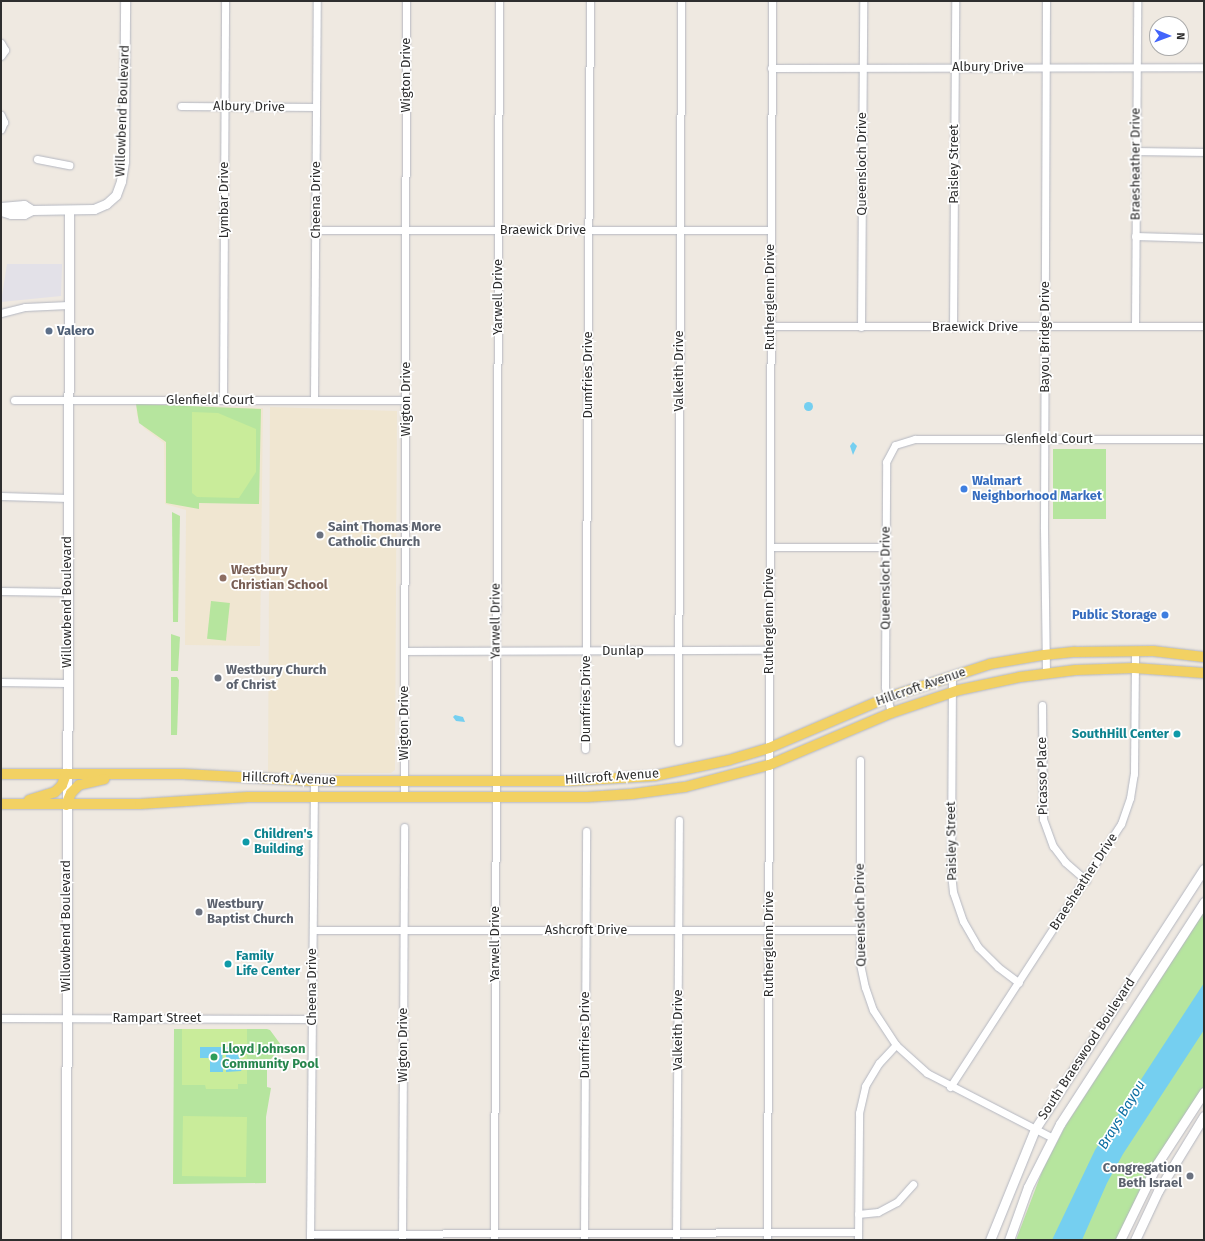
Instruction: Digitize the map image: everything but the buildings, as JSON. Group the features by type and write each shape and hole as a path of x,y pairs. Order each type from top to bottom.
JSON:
{"main road":[{"name":"Willowbend Boulevard","path":"66,1240 66,774 69,210 94,209 106,204 116,195 121,181 124,161 125,1"},
{"path":"1,207 24,205 32,210"},
{"path":"1,211 11,214 24,214 32,210 69,210"},
{"name":"Hillcroft Avenue","path":"1,774 127,774 314,781 567,781 654,776 729,760 769,748 886,698 952,675 990,664 1044,655 1135,651 1204,657"},
{"path":"1175,670 1193,666 1204,667"},
{"name":"Hillcroft Avenue","path":"1,804 140,804 248,796 495,798 632,794 685,787 769,765 891,713 952,691 1046,673 1134,668 1204,673"},
{"path":"1,804 48,796 60,786 66,774"},
{"path":"66,805 71,793 79,785 127,774"},
{"name":"South Braeswood Boulevard","path":"990,1240 1035,1129 1204,870"},
{"name":"South Braeswood Boulevard","path":"1009,1240 1028,1187 1053,1138 1204,902"},
{"path":"1129,984 1144,994"},
{"path":"1120,1240 1153,1171 1204,1092"},
{"path":"1135,1240 1158,1191 1204,1116"},
{"path":"1184,1123 1195,1131"}],"street":[{"name":"Lymbar Drive","path":"223,400 225,1"},
{"name":"Cheena Drive","path":"314,400 317,1"},
{"name":"Wigton Drive","path":"404,797 406,1"},
{"name":"Yarwell Drive","path":"494,1237 499,1"},
{"name":"Dumfries Drive","path":"586,749 590,1"},
{"name":"Valkeith Drive","path":"678,742 681,1"},
{"name":"Rutherglenn Drive","path":"767,1240 772,1"},
{"name":"Queensloch Drive","path":"861,327 863,1"},
{"name":"Paisley Street","path":"953,327 955,1"},
{"name":"Bayou Bridge Drive","path":"1046,1 1044,439 1044,655 1046,673"},
{"name":"Braesheather Drive","path":"1135,326 1136,1"},
{"path":"1,43 5,50 1,56"},
{"name":"Albury Drive","path":"771,68 1204,67"},
{"name":"Albury Drive","path":"181,106 316,108"},
{"path":"1,115 4,122 1,128"},
{"path":"1136,151 1204,152"},
{"path":"37,159 68,165"},
{"name":"Braewick Drive","path":"316,230 771,230"},
{"path":"1135,236 1204,238"},
{"path":"1,313 25,307 68,305"},
{"name":"Braewick Drive","path":"770,326 1204,326"},
{"name":"Glenfield Court","path":"14,400 406,400"},
{"name":"Glenfield Court","path":"896,445 915,439 1204,439"},
{"name":"Queensloch Drive","path":"891,713 886,698 886,462 896,445"},
{"path":"1,496 68,498"},
{"path":"770,547 886,547"},
{"path":"1,591 67,592"},
{"name":"Dunlap","path":"404,651 769,650"},
{"name":"Braesheather Drive","path":"950,1087 1121,824 1130,798 1134,765 1135,651"},
{"name":"Paisley Street","path":"952,675 951,873 953,892 963,921 978,947 993,963 1018,983"},
{"path":"1,682 67,682"},
{"name":"Picasso Place","path":"1042,705 1043,819 1056,850 1086,880"},
{"name":"Queensloch Drive","path":"860,760 860,964 865,987 873,1010 896,1045 927,1073 950,1087 1053,1138"},
{"name":"Cheena Drive","path":"310,1237 314,781"},
{"name":"Valkeith Drive","path":"676,1236 679,820"},
{"name":"Wigton Drive","path":"402,1237 404,827"},
{"name":"Dumfries Drive","path":"584,1236 586,831"},
{"name":"Ashcroft Drive","path":"313,930 859,930"},
{"name":"Rampart Street","path":"1,1018 312,1019"},
{"path":"858,1240 859,1113 865,1086 879,1063 896,1045"},
{"path":"858,1214 878,1212 897,1202 913,1184"},
{"path":"310,1237 676,1236 767,1232 858,1232"}],"shaded area":[{"path":"7,264 62,264 61,296 1,302"},
{"name":"Westbury Christian School","path":"136,404 263,408 260,646 185,645 186,510 165,504 164,443 144,428 137,416"},
{"path":"270,407 397,411 395,770 391,773 268,773"}],"green space":[{"path":"136,404 261,409 259,504 199,503 199,509 166,503 166,442 139,423"},
{"path":"192,412 218,413 256,429 256,472 239,498 197,497 192,493"},
{"path":"1053,449 1106,449 1106,519 1053,519"},
{"path":"172,512 180,516 178,622 173,622"},
{"path":"211,601 230,603 226,641 207,639"},
{"path":"171,634 180,637 178,671 171,671"},
{"path":"171,677 177,677 179,680 177,735 171,735"},
{"path":"1204,912 1204,1087 1147,1175 1116,1240 1016,1240 1043,1169 1066,1125"},
{"path":"174,1029 267,1029 270,1030 281,1045 267,1065 267,1087 271,1088 266,1117 266,1183 173,1184"},
{"name":"Lloyd Johnson Community Pool","path":"182,1029 247,1029 247,1084 238,1084 238,1089 206,1089 205,1085 182,1085"},
{"path":"183,1116 247,1117 246,1177 182,1176"}],"water":[{"path":"806,402 810,402 812,406 810,410 806,410 804,408 804,404"},
{"path":"853,442 857,446 853,455 850,446"},
{"path":"455,715 463,717 465,722 456,721 453,717"},
{"name":"Brays Bayou","path":"1204,983 1204,1030 1123,1154 1107,1183 1082,1240 1052,1240 1095,1150"},
{"path":"200,1047 222,1047 223,1072 210,1072 210,1058 200,1058"},
{"path":"226,1047 239,1047 238,1055 243,1067 241,1071 226,1072"}],"place":[{"name":"Valero","path":"49,331"},
{"name":"Walmart Neighborhood Market","path":"964,489"},
{"name":"Saint Thomas More Catholic Church","path":"320,535"},
{"name":"Westbury Christian School","path":"223,578"},
{"name":"Public Storage","path":"1165,615"},
{"name":"Westbury Church of Christ","path":"218,678"},
{"name":"SouthHill Center","path":"1177,734"},
{"name":"Children's Building","path":"246,842"},
{"name":"Westbury Baptist Church","path":"199,912"},
{"name":"Family Life Center","path":"228,964"},
{"name":"Lloyd Johnson Community Pool","path":"214,1057"},
{"name":"Congregation Beth Israel","path":"1190,1176"}]}
